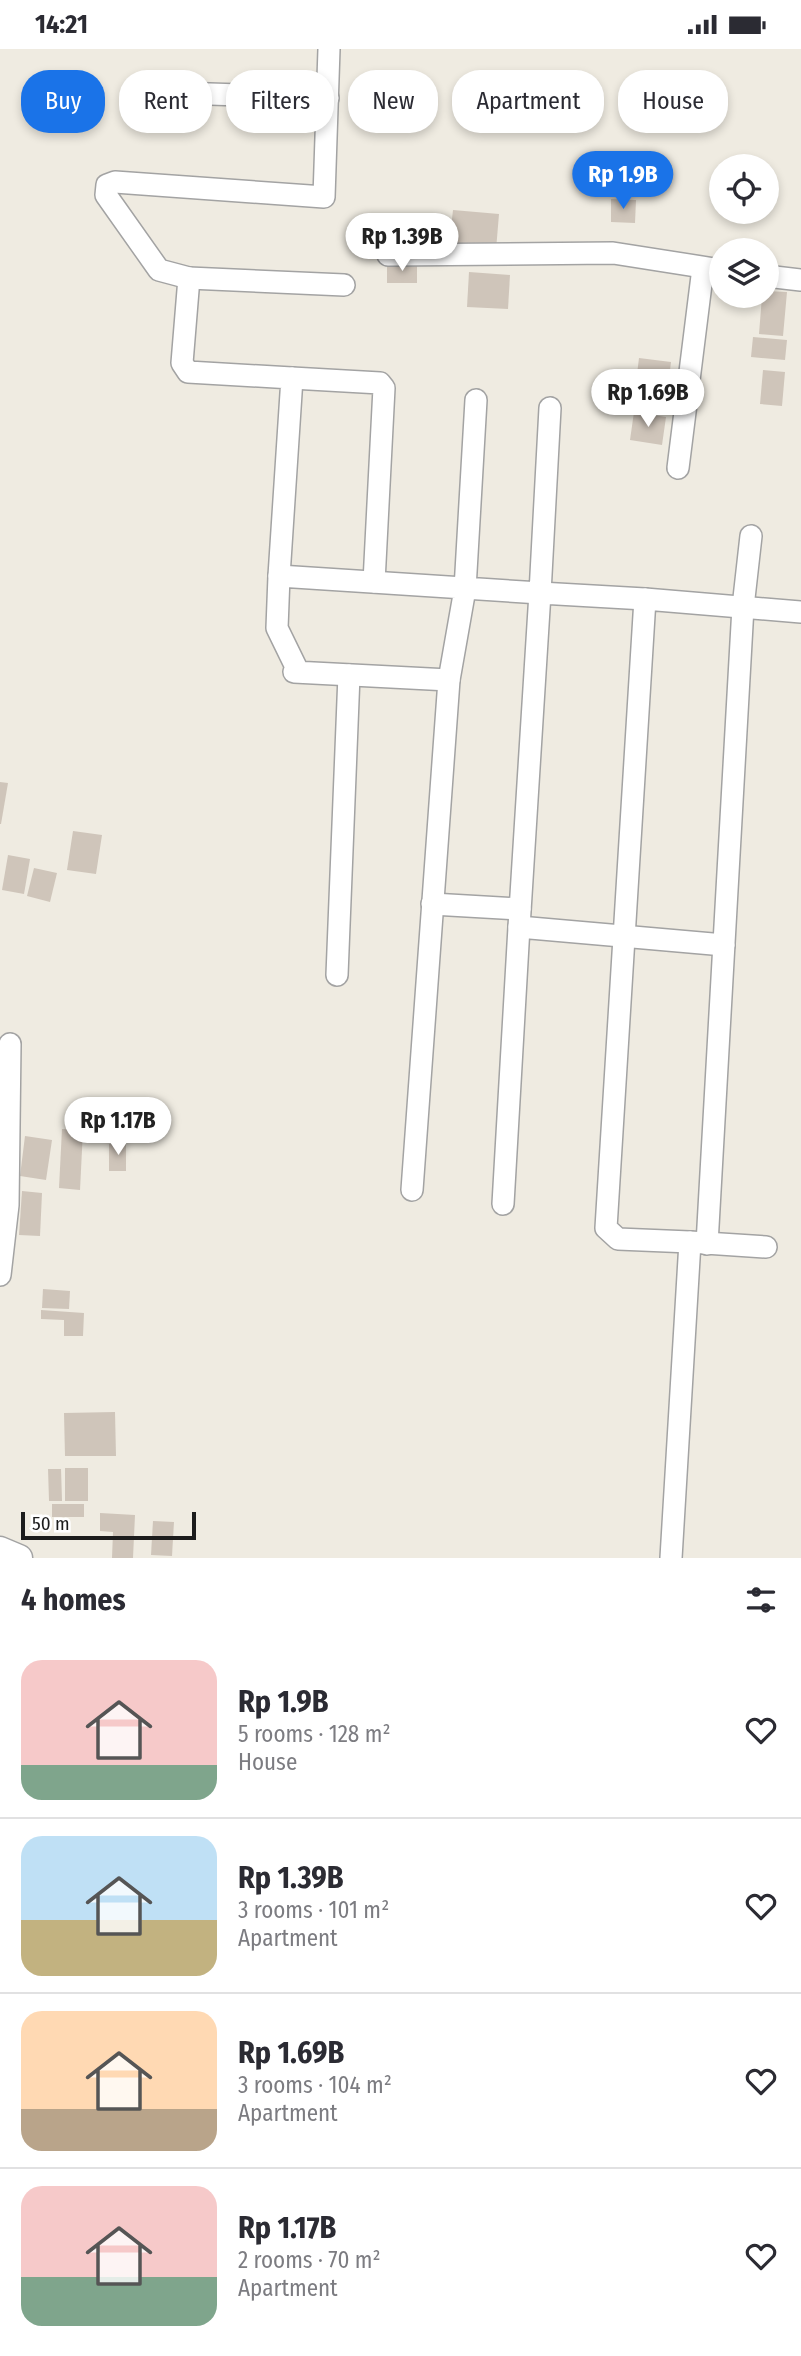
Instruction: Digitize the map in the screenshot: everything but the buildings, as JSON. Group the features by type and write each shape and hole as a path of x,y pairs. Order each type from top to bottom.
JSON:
{"street":[{"path":"329,49 329,70"},
{"path":"327,133 324,197 115,182 107,185 106,195 159,270 189,278 345,285"},
{"path":"388,254 613,253 709,269"},
{"path":"779,277 801,280"},
{"path":"189,278 182,363 188,372 380,383 384,388 374,582"},
{"path":"678,468 709,287"},
{"path":"292,378 277,628 296,667 294,672 449,680"},
{"path":"412,1190 449,680 465,589 476,400"},
{"path":"503,1204 551,408"},
{"path":"671,1558 724,945 743,607 751,536"},
{"path":"279,576 645,599 801,612"},
{"path":"645,599 606,1228 618,1239 766,1247"},
{"path":"337,975 349,675"},
{"path":"432,904 624,937 724,945"},
{"path":"0,1275 9,1205 10,1044"},
{"path":"0,1550 19,1558"}]}
